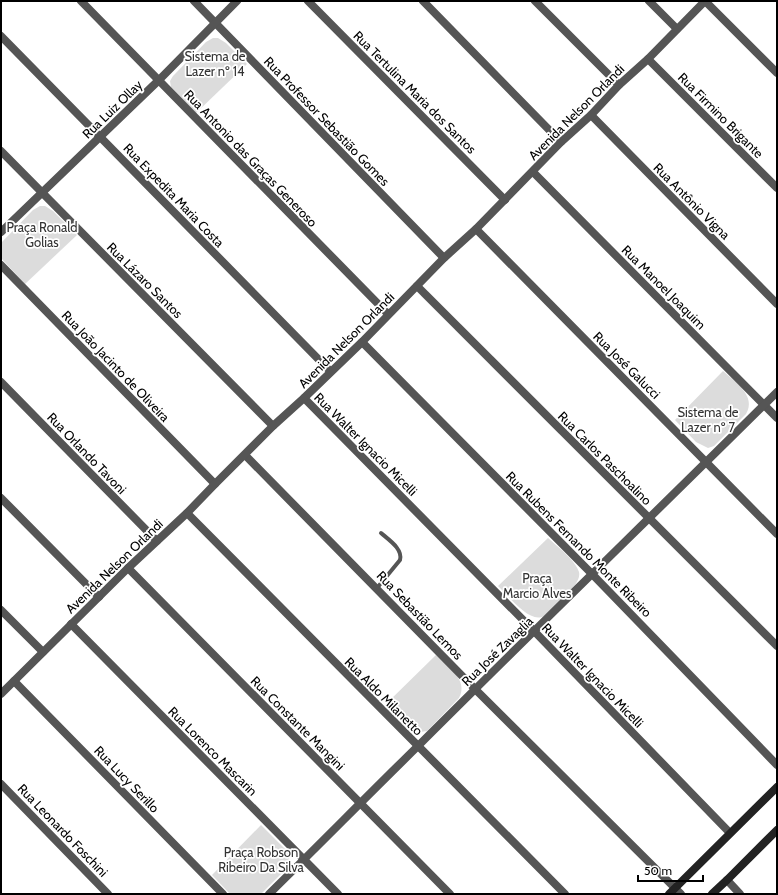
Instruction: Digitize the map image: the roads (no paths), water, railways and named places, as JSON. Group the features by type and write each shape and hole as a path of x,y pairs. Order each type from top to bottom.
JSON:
{"main road":[{"path":"675,892 730,833 777,787"},
{"path":"712,894 777,830"}],"street":[{"name":"Rua Antonio das Graças Generoso","path":"81,1 388,314"},
{"name":"Rua Professor Sebastião Gomes","path":"194,1 444,258"},
{"name":"Rua Luiz Ollay","path":"1,232 159,80 237,1"},
{"name":"Rua Tertulina Maria dos Santos","path":"308,1 505,200"},
{"path":"423,1 561,142"},
{"path":"535,1 619,85"},
{"path":"649,1 677,29"},
{"name":"Avenida Nelson Orlandi","path":"1,694 128,568 187,513 273,426 362,342 444,258 476,229 561,142 591,115 619,85 648,59 705,1"},
{"path":"705,1 777,73"},
{"name":"Rua Expedita Maria Costa","path":"1,36 330,371"},
{"name":"Rua Firmino Brigante","path":"648,59 777,188"},
{"name":"Rua Antônio Vigna","path":"591,115 777,304"},
{"name":"Rua Lázaro Santos","path":"1,151 273,426"},
{"name":"Rua Manoel Joaquim","path":"533,172 777,418"},
{"name":"Rua José Galucci","path":"476,229 777,534"},
{"name":"Rua João Jacinto de Oliveira","path":"1,265 215,484"},
{"name":"Rua Carlos Paschoalino","path":"417,286 777,646"},
{"name":"Rua Rubens Fernando Monte Ribeiro","path":"362,342 593,575 777,764"},
{"name":"Rua Orlando Tavoni","path":"1,382 157,541"},
{"name":"Rua José Zavaglia","path":"269,894 417,746 593,575 777,392"},
{"name":"Rua Walter Ignacio Micelli","path":"304,398 730,833"},
{"name":"Rua Sebastião Lemos","path":"245,455 675,892"},
{"path":"1,498 99,597"},
{"name":"Rua Aldo Milanetto","path":"187,513 565,894"},
{"name":"Rua Constante Mangini","path":"128,568 450,894"},
{"path":"1,610 43,652"},
{"name":"Rua Lorenco Mascarin","path":"71,624 338,894"},
{"name":"Rua Lucy Serillo","path":"14,681 223,894"},
{"name":"Rua Leonardo Foschini","path":"1,784 108,894"},
{"path":"727,880 740,894"}],"lane":[{"path":"376,588 400,560 401,555 400,550 381,533"}],"park label":[{"name":"Sistema de Lazer nº 14","path":"215,64"},
{"name":"Praça Ronald Golias","path":"42,234"},
{"name":"Sistema de Lazer nº 7","path":"708,420"},
{"name":"Praça Marcio Alves","path":"537,586"},
{"name":"Praça Robson Ribeiro Da Silva","path":"261,860"}]}
